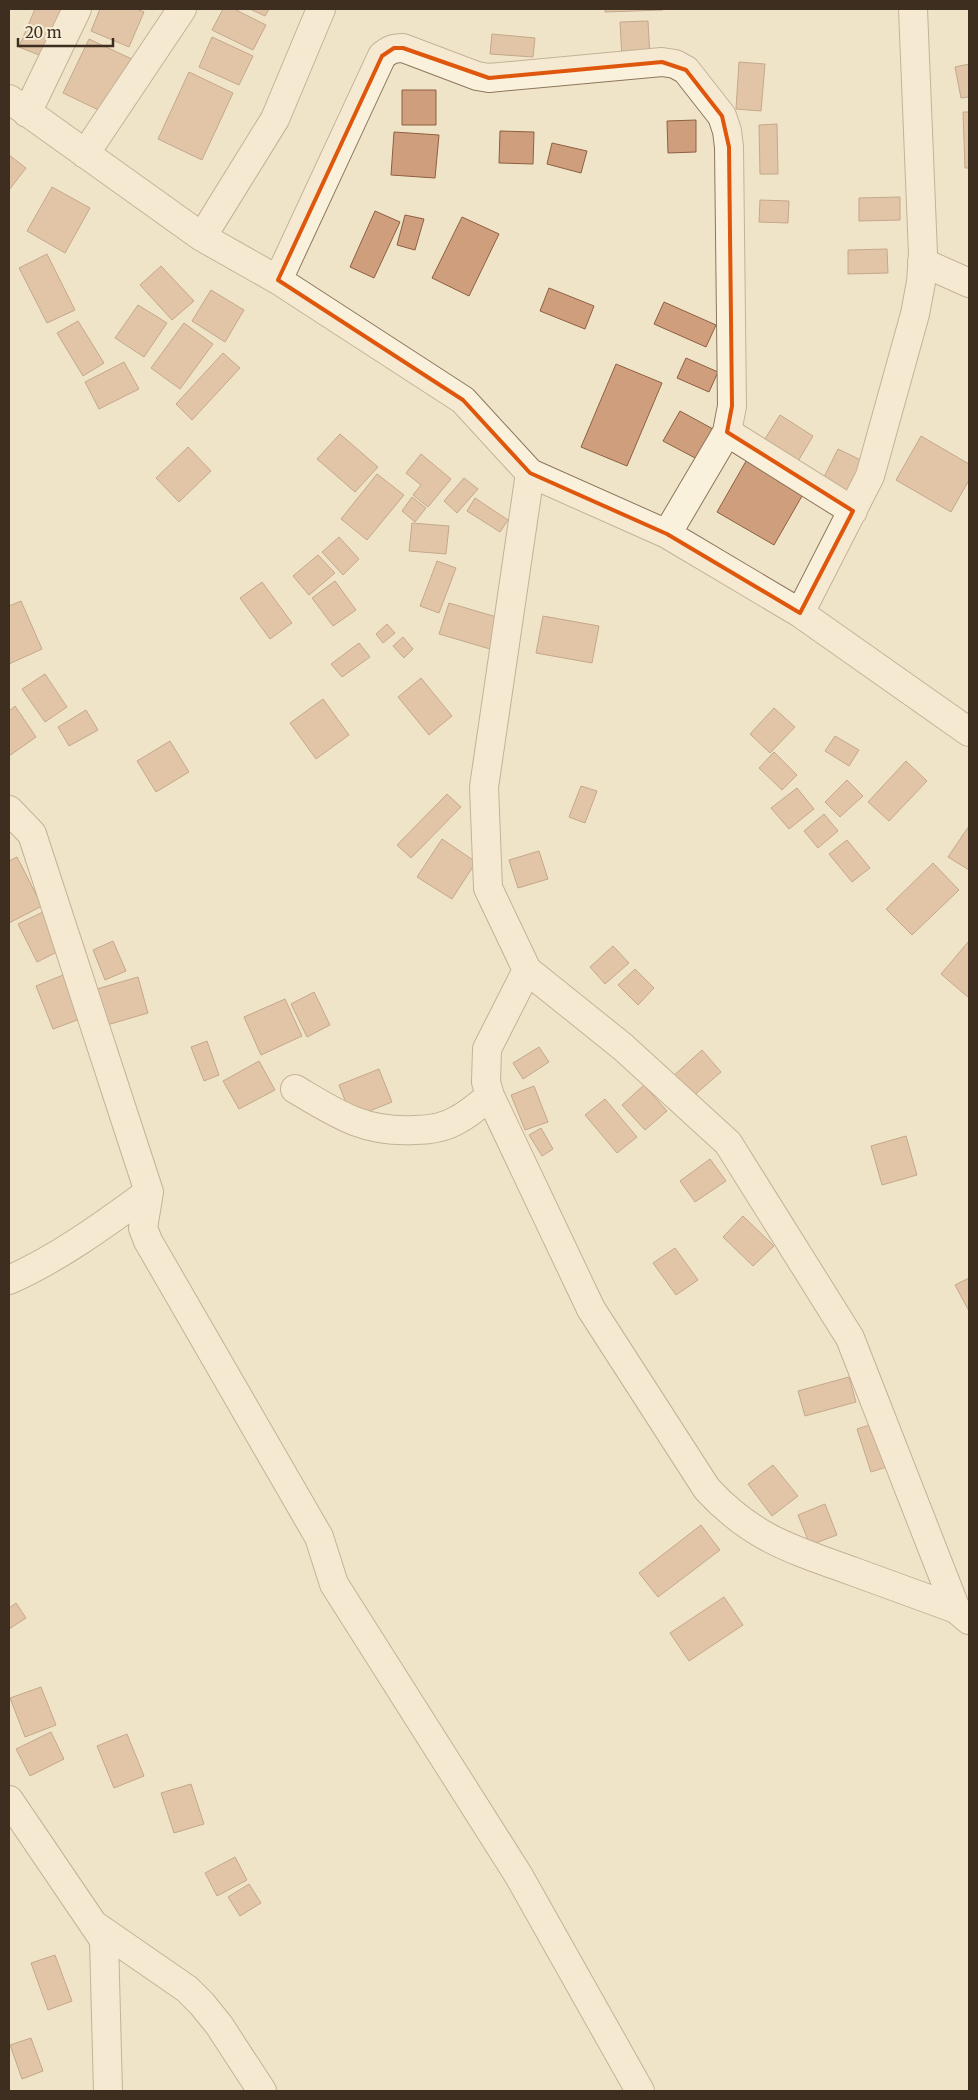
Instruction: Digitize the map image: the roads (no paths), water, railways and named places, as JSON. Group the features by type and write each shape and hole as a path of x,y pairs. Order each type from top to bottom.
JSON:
{"street":[{"path":"76,9 18,106 202,237 278,280 463,400 530,472 667,534 800,613 969,732"},
{"path":"85,154 182,9"},
{"path":"202,237 275,119 321,9"},
{"path":"800,613 870,476 915,314 921,282 922,262 912,9"},
{"path":"278,280 382,56 388,51 394,48 402,48 477,76 489,78 662,62 675,64 686,70 722,116 727,131 729,147 732,406 727,432 667,534"},
{"path":"922,262 969,283"},
{"path":"727,432 853,511"},
{"path":"530,472 484,787 488,888 527,970 623,1047 728,1143 850,1338 963,1614"},
{"path":"9,810 32,834 149,1192 143,1228 148,1241 319,1536 334,1584 519,1876 640,2091"},
{"path":"527,970 487,1049 486,1082 490,1096 591,1309 707,1489 727,1510 752,1529 781,1546 963,1614"},
{"path":"295,1089 341,1117 367,1127 397,1132 434,1129 458,1120 490,1096"},
{"path":"9,1280 34,1269 103,1225 149,1192"},
{"path":"9,1800 104,1940 108,2091"},
{"path":"93,1924 192,1994 219,2025 262,2091"}]}
